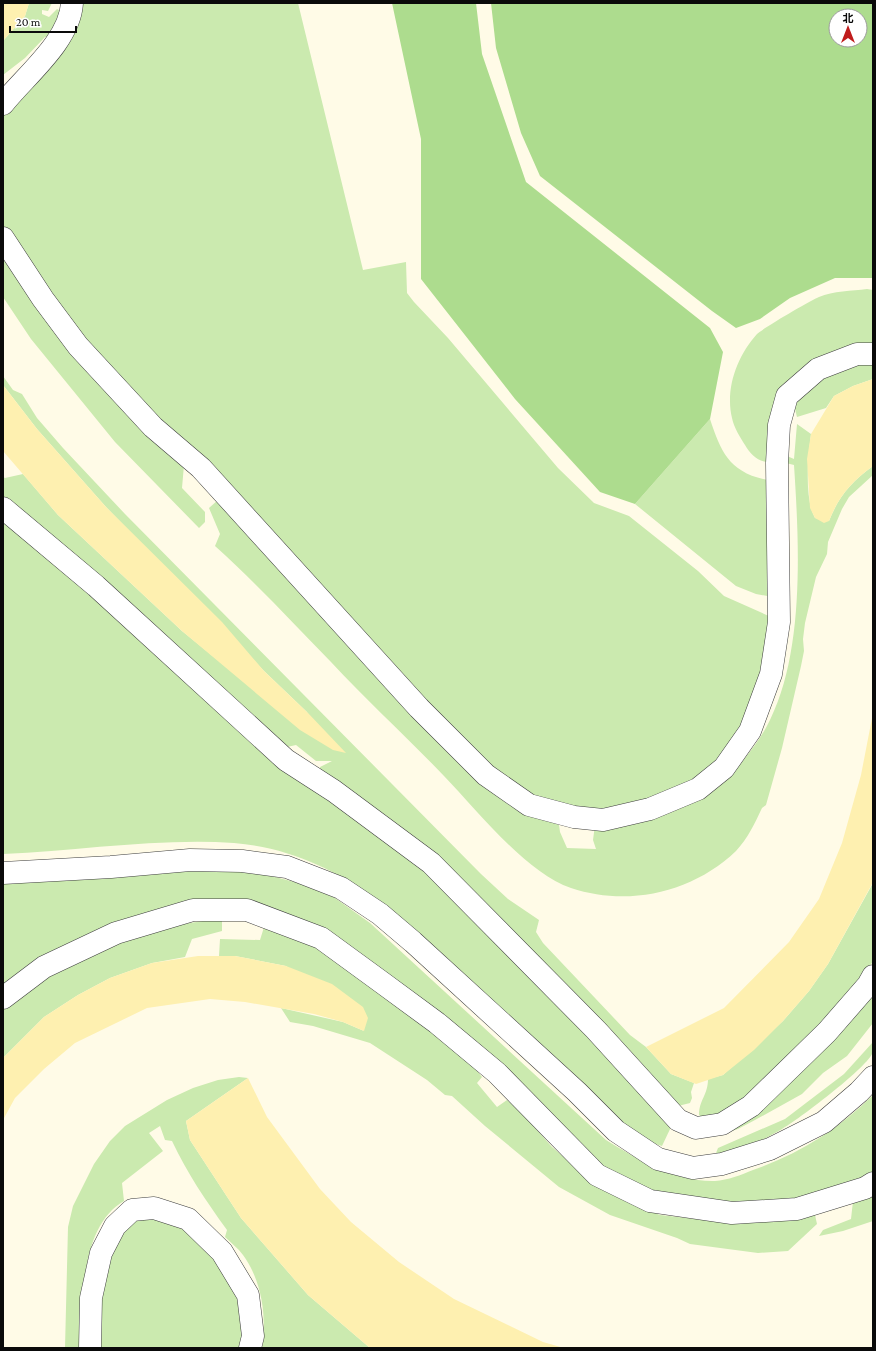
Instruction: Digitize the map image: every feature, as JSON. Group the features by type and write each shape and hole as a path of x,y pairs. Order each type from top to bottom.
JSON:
{"street":[{"path":"3,104 59,38 72,11 72,3"},
{"path":"3,238 43,299 78,346 153,427 201,468 419,708 486,776 529,805 574,817 602,820 650,809 698,789 724,768 750,731 771,674 779,622 777,463 779,425 787,396 818,369 857,354 873,354"},
{"path":"3,508 96,586 286,760 334,791 431,863 596,1030 678,1120 696,1128 722,1124 751,1106 827,1032 868,985 873,976"},
{"path":"3,873 111,867 190,860 242,861 287,867 342,888 380,914 413,942 504,1024 616,1131 658,1159 693,1168 722,1164 770,1149 824,1122 859,1092 873,1077"},
{"path":"3,998 44,967 116,933 193,910 247,910 321,938 378,979 437,1023 497,1073 597,1175 650,1201 732,1213 797,1209 865,1188 873,1183"},
{"path":"90,1348 91,1298 101,1253 115,1226 132,1210 154,1208 188,1219 222,1252 248,1295 253,1336 250,1348"}],"green space":[{"path":"29,3 52,3 48,11 42,10 42,14 49,17 57,9 64,13 53,36 45,37 25,58 3,75 3,41 25,16"},
{"path":"80,3 298,3 363,270 406,262 407,293 448,338 558,468 594,503 629,516 698,571 724,596 771,617 767,650 748,718 719,762 674,793 617,809 583,811 550,803 522,790 494,771 105,368 21,254 3,226 3,115"},
{"path":"392,3 476,3 482,54 526,182 710,328 723,352 710,419 635,504 600,492 515,399 421,279 421,139"},
{"path":"491,3 873,3 873,278 835,278 790,298 760,319 736,328 712,311 540,176 521,133 496,48"},
{"path":"3,251 184,465 182,488 205,512 205,522 199,528 115,442 31,339 3,297"},
{"path":"867,289 873,290 873,345 810,368 771,462 759,460 747,449 737,432 730,407 730,396 734,373 744,352 757,334 761,331 819,297 836,292"},
{"path":"873,360 873,379 853,386 834,396 826,408 797,417 793,401 821,377"},
{"path":"3,376 13,390 22,394 37,418 63,448 125,514 481,874 508,899 539,920 536,932 543,943 630,1035 646,1047 671,1074 694,1083 690,1103 678,1106 322,777 320,767 332,761 316,761 296,745 287,747 3,503 3,477 5,478 23,474 58,515 182,631 214,657 308,713 264,671 106,507 37,429 3,385"},
{"path":"710,419 718,441 728,459 744,472 767,480 773,597 756,594 736,586 635,504"},
{"path":"797,424 811,434 808,466 808,489 809,499 815,518 829,521 846,490 873,466 873,475 849,497 842,509 828,542 827,554 816,577 805,623 803,639 804,651 801,666 782,748 766,805 762,808 744,841 736,851 719,865 700,877 679,886 658,892 637,896 593,894 571,888 554,880 537,869 503,839 430,762 260,589 215,546 220,534 209,508 218,500 533,815 559,825 560,832 567,848 596,849 593,840 595,825 693,802 701,799 715,789 740,765 759,740 770,720 781,692 789,661 794,628 798,561 796,495 794,465 786,463 787,456 794,459"},
{"path":"3,517 421,866 536,980 671,1127 662,1146 648,1141 636,1134 590,1095 527,1031 481,991 421,935 393,912 336,874 304,859 270,849 234,843 205,842 147,843 3,854"},
{"path":"192,867 260,873 302,884 335,898 370,923 606,1140 644,1162 672,1174 686,1178 715,1181 730,1178 770,1164 818,1139 846,1119 873,1095 873,1175 813,1198 736,1207 668,1199 600,1165 355,956 201,903 3,988 3,882"},
{"path":"873,883 873,961 865,974 847,998 741,1102 718,1115 704,1119 699,1115 699,1110 707,1089 708,1079 723,1075 783,1021 809,991 828,964"},
{"path":"222,918 222,931 192,939 185,957 152,963 110,978 78,995 44,1017 3,1058 3,1007 16,996 84,955 177,925"},
{"path":"265,924 317,946 443,1040 474,1067 482,1077 477,1083 497,1107 507,1100 522,1113 552,1147 591,1180 625,1200 660,1215 732,1223 811,1210 815,1215 817,1224 788,1251 758,1253 690,1244 677,1238 610,1215 559,1187 485,1126 452,1096 445,1095 427,1080 370,1043 313,1026 290,1022 281,1008 343,1022 364,1031 286,966 235,956 219,956 220,939 260,940"},
{"path":"873,984 873,1023 847,1056 823,1073 802,1094 738,1129 719,1135"},
{"path":"873,1042 873,1053 867,1061 845,1082 802,1116 776,1133 750,1146 731,1152 716,1153 718,1148 785,1119 844,1074"},
{"path":"239,1077 248,1078 186,1121 190,1140 241,1218 308,1295 370,1348 262,1348 264,1324 262,1300 255,1276 243,1255 225,1237 227,1230 197,1187 172,1141 165,1140 160,1126 149,1133 163,1151 122,1183 124,1201 109,1213 99,1229 91,1247 86,1267 84,1289 82,1348 65,1348 68,1227 73,1206 94,1164 110,1141 125,1126 167,1100 193,1088 218,1080"},
{"path":"873,1192 873,1221 843,1231 819,1236 823,1230 851,1219 853,1201"},
{"path":"141,1215 187,1230 203,1243 242,1302 242,1348 96,1348 96,1310 113,1243"}],"sand":[{"path":"3,3 29,3 25,16 3,41"},
{"path":"873,379 873,466 846,490 829,521 824,523 815,518 810,508 807,459 811,434 834,396 853,386"},
{"path":"3,385 37,429 106,507 222,622 264,671 308,713 346,753 333,750 300,730 182,631 58,515 3,451"},
{"path":"873,713 872,884 828,964 809,991 783,1021 754,1050 723,1075 696,1084 671,1074 646,1047 724,1008 789,942 819,899 842,843 861,775"},
{"path":"198,956 235,956 286,966 332,984 363,1007 368,1018 364,1031 343,1022 314,1014 245,1002 210,999 147,1008 75,1043 44,1069 15,1098 3,1120 3,1058 44,1017 78,995 110,978 152,963"},
{"path":"248,1078 267,1117 320,1189 351,1222 399,1262 454,1299 543,1342 564,1348 370,1348 308,1295 241,1218 190,1140 186,1121"}]}
